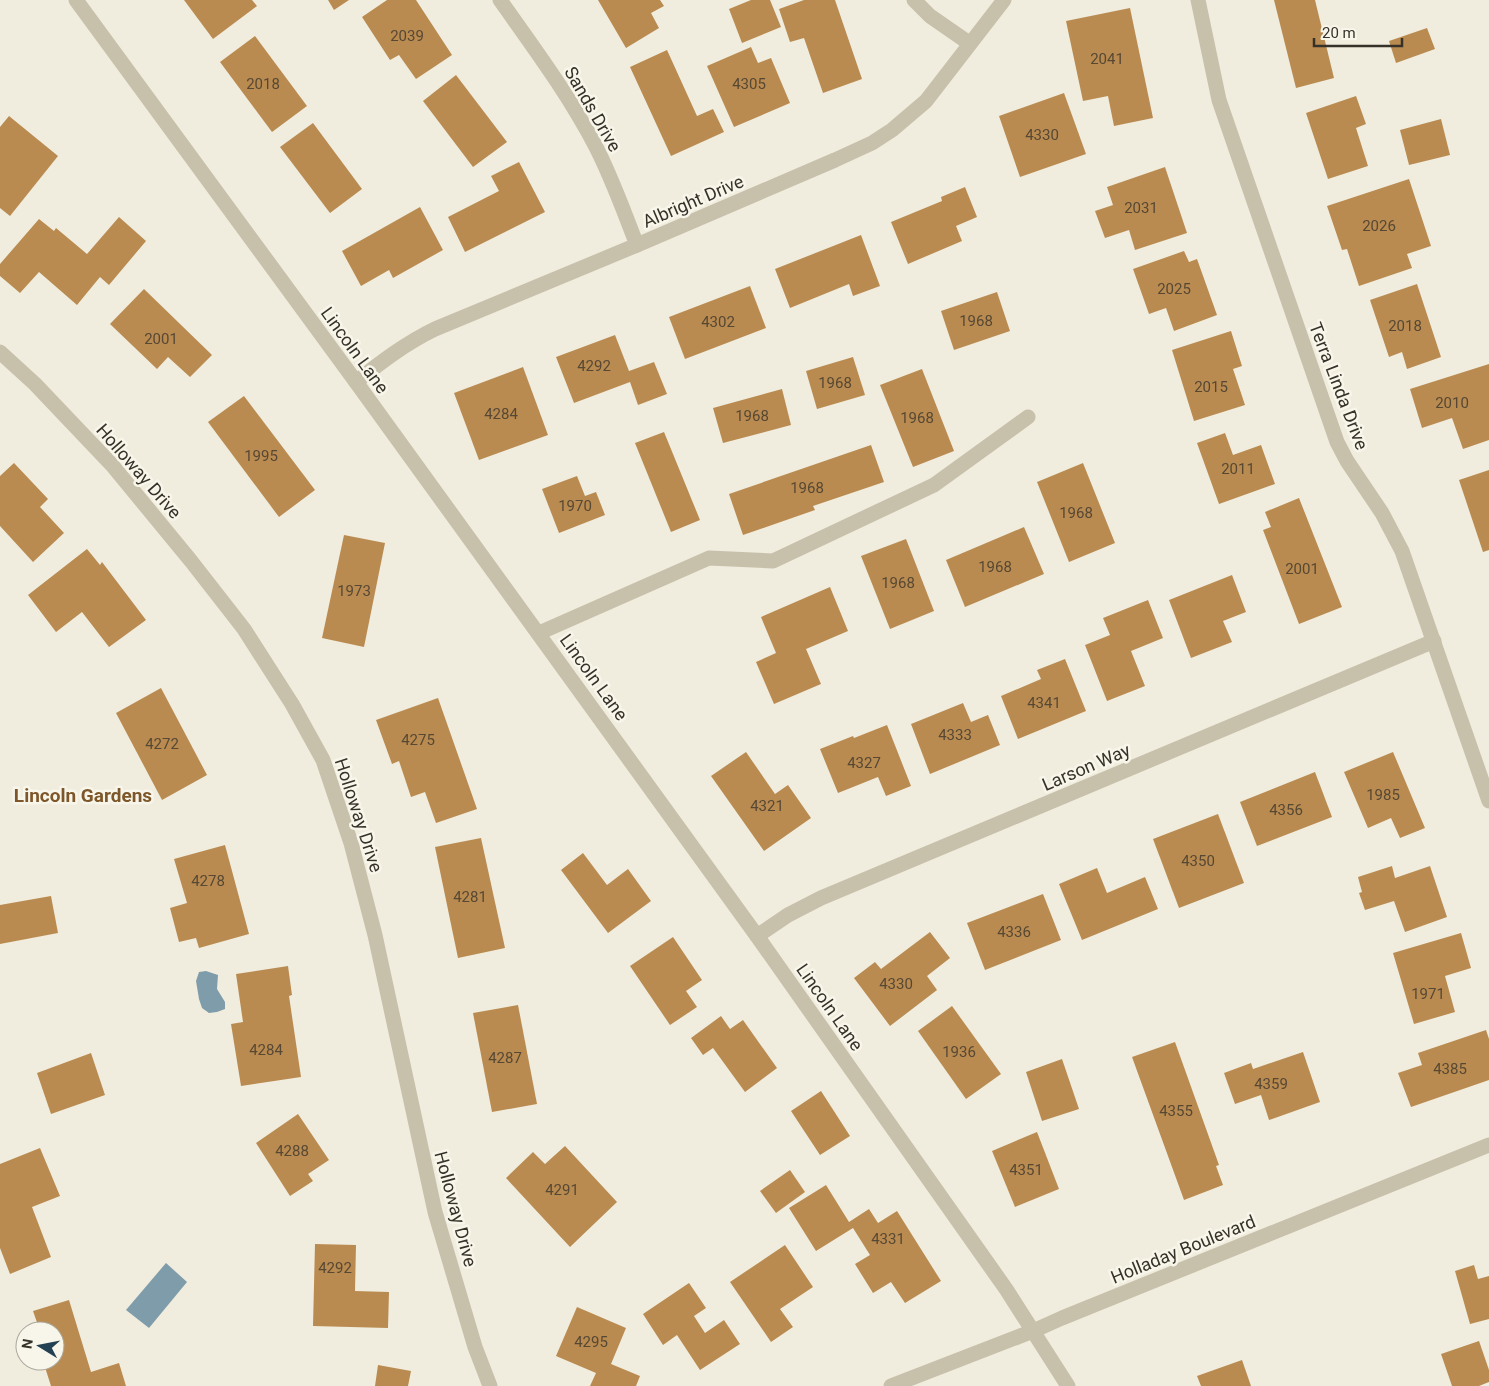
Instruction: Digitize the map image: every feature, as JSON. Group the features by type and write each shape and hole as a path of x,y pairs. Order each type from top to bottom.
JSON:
{"street":[{"name":"Lincoln Lane","path":"76,0 356,382 757,936 1006,1289 1068,1386"},
{"name":"Sands Drive","path":"500,0 552,74 583,123 597,148 638,245"},
{"path":"914,0 930,16 969,43"},
{"name":"Albright Drive","path":"356,382 394,352 436,329 638,245 872,143 892,130 926,101 1004,0"},
{"name":"Terra Linda Drive","path":"1198,0 1212,74 1221,108 1337,442 1347,461 1382,513 1402,551 1489,801"},
{"name":"Holloway Drive","path":"0,352 35,384 112,465 191,561 244,629 292,704 323,760 351,843 375,935 434,1212 475,1348 490,1386"},
{"path":"538,633 709,558 773,561 934,485 1028,417"},
{"name":"Larson Way","path":"757,936 788,915 822,898 1434,641"},
{"name":"Holladay Boulevard","path":"891,1386 1034,1331 1489,1145"}],"water":[{"path":"206,971 218,975 217,989 225,1002 225,1009 209,1013 202,1008 196,981 199,972"},
{"path":"166,1263 187,1282 149,1328 126,1310"}],"building":[{"path":"184,0 252,0 257,6 213,39"},
{"path":"328,0 349,0 334,10"},
{"path":"387,0 416,0 452,55 416,79 399,55 390,60 362,17"},
{"path":"598,0 660,0 664,6 651,13 659,28 626,48"},
{"path":"751,0 770,0 781,27 742,43 729,9"},
{"path":"804,0 835,0 862,79 823,93 804,38 790,42 779,9"},
{"path":"1274,0 1315,0 1334,78 1296,88"},
{"path":"1130,8 1153,118 1114,126 1108,96 1083,101 1066,21"},
{"path":"1427,28 1435,49 1396,63 1389,41"},
{"path":"255,36 307,106 272,132 220,62"},
{"path":"751,47 758,63 771,58 790,103 734,127 707,66"},
{"path":"667,50 697,116 713,109 724,132 671,156 630,67"},
{"path":"456,75 507,142 473,167 423,101"},
{"path":"1064,93 1086,154 1020,177 999,116"},
{"path":"1356,96 1366,124 1356,128 1368,166 1328,179 1306,113"},
{"path":"9,116 58,156 10,216 0,208 0,127"},
{"path":"1441,119 1450,155 1409,165 1400,130"},
{"path":"313,123 362,189 330,213 280,147"},
{"path":"519,162 545,212 465,252 448,217 499,191 491,176"},
{"path":"1165,167 1187,233 1135,250 1129,230 1105,238 1095,211 1113,205 1107,187"},
{"path":"1409,179 1431,246 1407,254 1412,268 1359,286 1347,249 1342,250 1327,206"},
{"path":"965,187 977,217 956,226 962,241 908,264 891,222 942,201 941,197"},
{"path":"420,207 443,250 393,278 389,270 361,286 342,251"},
{"path":"119,217 146,241 109,285 100,277 77,305 39,272 20,293 0,276 0,264 39,219 54,231 56,228 87,254"},
{"path":"861,235 880,286 853,296 849,284 790,308 775,269"},
{"path":"1184,251 1189,262 1197,259 1217,315 1174,331 1166,308 1149,314 1133,269"},
{"path":"1417,284 1441,357 1407,369 1402,352 1389,357 1370,300"},
{"path":"750,286 766,328 685,359 669,317"},
{"path":"144,289 212,355 190,377 168,357 157,369 110,324"},
{"path":"997,292 1010,331 954,350 941,311"},
{"path":"1231,331 1242,366 1233,369 1245,405 1194,421 1172,350"},
{"path":"615,335 629,371 654,362 667,394 638,405 630,382 574,403 556,357"},
{"path":"853,357 865,395 817,409 806,371"},
{"path":"1489,364 1489,440 1463,449 1452,418 1422,428 1410,389"},
{"path":"523,367 548,435 479,460 454,393"},
{"path":"922,369 954,451 913,467 880,385"},
{"path":"782,389 791,425 723,443 713,408"},
{"path":"244,396 315,490 279,517 208,422"},
{"path":"664,432 700,520 671,532 635,443"},
{"path":"1225,433 1233,455 1261,445 1275,484 1219,504 1197,443"},
{"path":"871,445 884,482 813,506 815,510 743,535 729,494"},
{"path":"14,463 48,499 40,507 64,533 33,562 0,526 0,476"},
{"path":"1083,463 1115,543 1069,562 1037,482"},
{"path":"1489,470 1489,550 1483,552 1459,480"},
{"path":"577,476 585,496 596,492 605,515 559,533 542,489"},
{"path":"1299,498 1342,607 1299,624 1263,530 1271,527 1265,512"},
{"path":"1024,527 1044,574 965,607 946,560"},
{"path":"344,535 385,543 364,647 322,638"},
{"path":"906,539 934,611 890,629 861,556"},
{"path":"87,549 100,565 102,562 146,620 109,647 82,612 56,632 28,595"},
{"path":"1232,575 1246,612 1223,621 1232,642 1191,658 1169,600"},
{"path":"830,587 848,631 806,649 821,684 774,704 756,662 776,653 761,617"},
{"path":"1148,600 1163,638 1131,651 1145,686 1107,701 1085,645 1110,635 1103,618"},
{"path":"1065,659 1086,711 1018,739 1001,696 1041,679 1037,670"},
{"path":"161,688 207,775 162,800 116,713"},
{"path":"438,698 477,809 436,823 425,792 411,797 399,761 392,764 376,720"},
{"path":"963,703 971,722 988,715 1000,745 930,774 911,724"},
{"path":"887,725 911,786 886,796 878,777 838,793 820,749"},
{"path":"746,752 775,794 788,785 811,818 764,851 711,776"},
{"path":"1393,752 1425,828 1400,838 1391,818 1368,828 1344,772"},
{"path":"1315,772 1332,817 1257,846 1240,802"},
{"path":"1218,814 1244,883 1179,908 1153,839"},
{"path":"481,838 505,948 458,958 435,847"},
{"path":"225,845 249,934 199,948 196,938 179,942 170,908 187,903 174,859"},
{"path":"583,853 607,885 628,869 651,901 608,933 561,870"},
{"path":"1392,866 1395,878 1430,866 1447,917 1405,932 1394,901 1365,910 1359,893 1362,892 1358,877"},
{"path":"1097,868 1107,893 1145,877 1158,909 1082,940 1059,884"},
{"path":"1043,894 1061,940 985,970 967,923"},
{"path":"51,896 58,933 0,944 0,905"},
{"path":"930,932 950,958 927,976 937,990 890,1026 854,978 875,962 881,969"},
{"path":"1461,933 1471,968 1445,976 1455,1012 1414,1024 1393,953"},
{"path":"673,937 702,980 686,991 697,1007 670,1025 630,966"},
{"path":"288,966 292,995 289,996 301,1077 241,1086 231,1024 243,1022 236,974"},
{"path":"518,1005 537,1104 492,1112 473,1013"},
{"path":"952,1006 1001,1074 966,1099 918,1031"},
{"path":"721,1016 730,1029 743,1020 777,1068 745,1092 713,1048 703,1055 691,1038"},
{"path":"1486,1030 1489,1039 1489,1080 1411,1107 1398,1073 1422,1065 1418,1053"},
{"path":"1175,1042 1219,1165 1216,1166 1223,1185 1184,1200 1132,1057"},
{"path":"1303,1052 1320,1102 1269,1120 1261,1095 1235,1104 1224,1073 1251,1063 1253,1069"},
{"path":"91,1053 105,1095 51,1114 37,1073"},
{"path":"1062,1059 1079,1109 1042,1121 1026,1072"},
{"path":"821,1091 850,1136 820,1155 791,1111"},
{"path":"298,1114 329,1160 308,1174 313,1181 290,1196 256,1143"},
{"path":"1037,1132 1059,1189 1015,1207 992,1151"},
{"path":"565,1146 617,1202 570,1247 506,1178 533,1152 545,1164"},
{"path":"40,1148 60,1196 32,1207 51,1257 10,1274 0,1248 0,1164"},
{"path":"790,1170 805,1192 776,1213 760,1191"},
{"path":"826,1185 849,1222 869,1209 878,1223 897,1211 941,1281 905,1303 891,1282 873,1293 855,1264 870,1255 853,1228 816,1251 789,1208"},
{"path":"315,1244 356,1245 355,1291 389,1292 388,1328 313,1326"},
{"path":"785,1245 813,1287 780,1309 793,1327 771,1342 730,1282"},
{"path":"1474,1265 1478,1279 1489,1276 1489,1319 1470,1324 1455,1271"},
{"path":"689,1283 706,1308 694,1316 705,1333 724,1320 740,1344 700,1370 677,1335 663,1345 643,1314"},
{"path":"69,1300 91,1372 119,1363 126,1386 51,1386 46,1371 65,1371 65,1321 36,1321 33,1311"},
{"path":"577,1307 626,1328 611,1364 640,1376 636,1386 590,1386 596,1373 556,1356"},
{"path":"1479,1341 1489,1370 1489,1382 1479,1386 1452,1386 1441,1354"},
{"path":"1242,1360 1251,1386 1201,1386 1197,1376"},
{"path":"378,1365 411,1371 408,1386 375,1386"}],"district":[{"name":"Lincoln Gardens","path":"83,795"}]}
